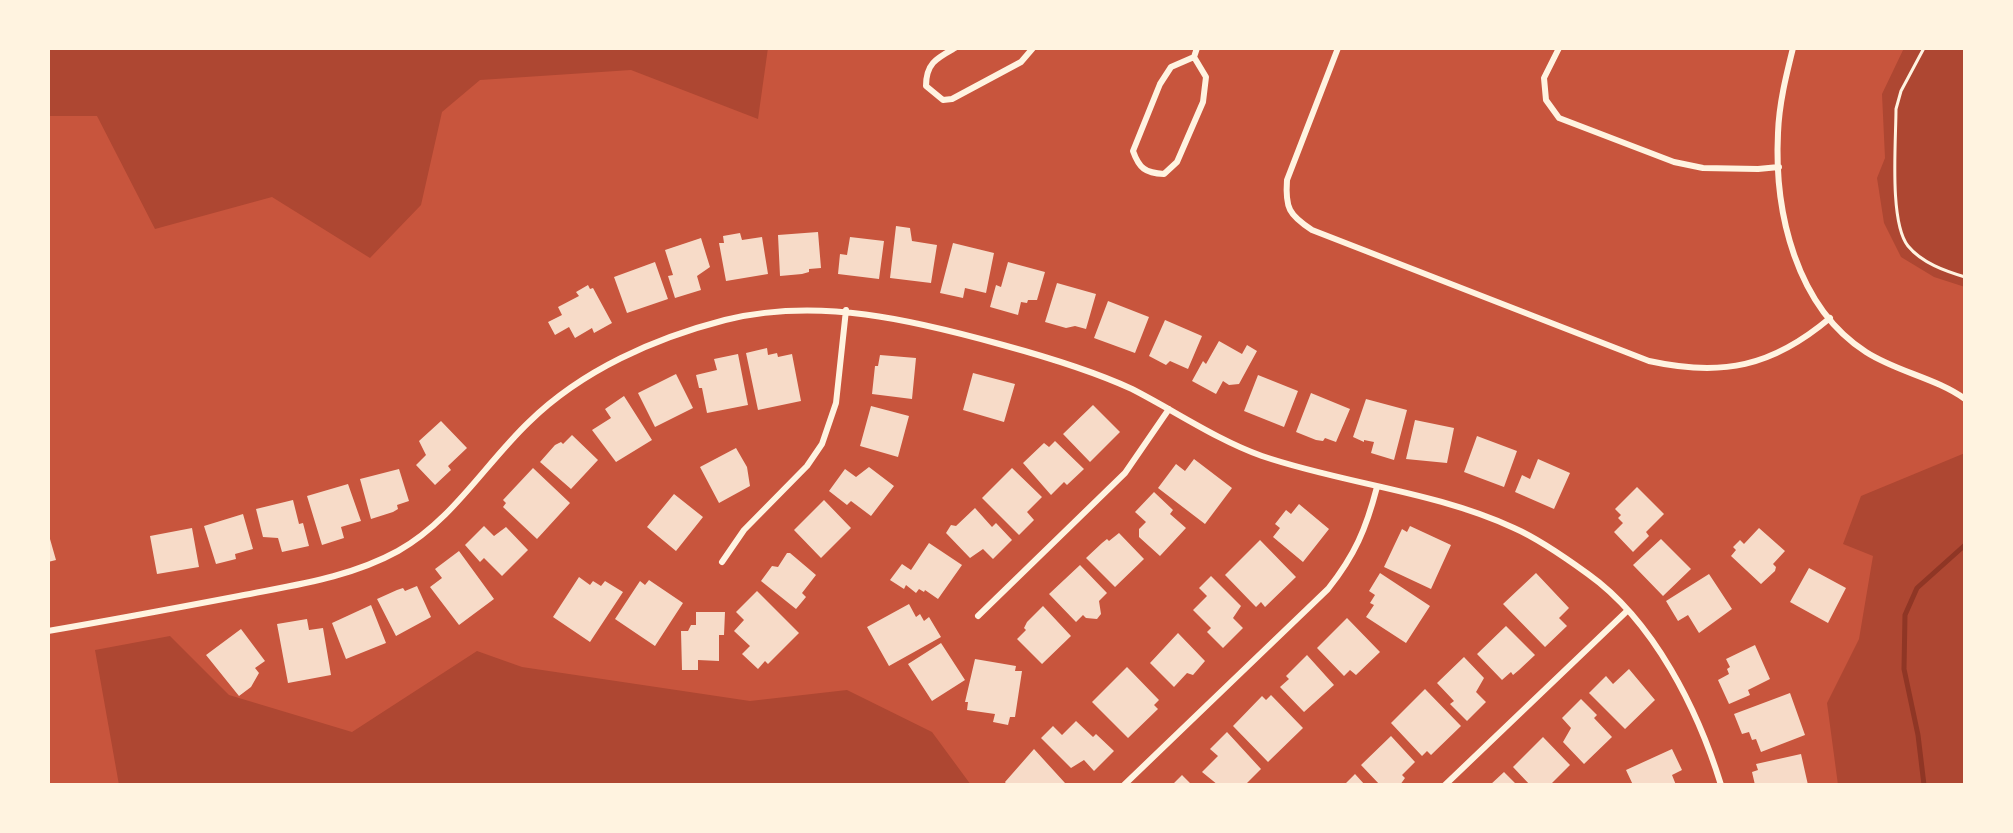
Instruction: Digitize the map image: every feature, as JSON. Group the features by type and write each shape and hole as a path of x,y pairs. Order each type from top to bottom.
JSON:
{"street":[{"path":"955,48 933,60 926,73 926,86 943,100 952,99 1021,62 1033,48"},
{"path":"1194,57 1206,76 1203,102 1177,162 1164,174 1148,173 1138,165 1133,151 1160,84 1171,67 1194,57 1197,48"},
{"path":"1338,48 1287,180 1285,200 1294,218 1312,230 1649,361 1685,369 1730,368 1772,356 1802,342 1830,318"},
{"path":"1559,48 1544,78 1546,100 1559,118 1674,162 1703,168 1758,169 1779,166"},
{"path":"1793,48 1781,100 1778,135 1784,215 1793,258 1810,292 1830,318 1865,352 1910,374 1953,390 1965,399"},
{"path":"722,562 744,530 807,466 822,444 836,403 846,310"},
{"path":"48,631 338,577 400,550 443,517 530,420 574,385 610,364 666,338 730,319 846,310 929,324 1027,352 1117,383 1253,453 1309,472 1445,503 1516,528 1592,577 1627,612 1672,668 1698,721 1720,785"},
{"path":"978,616 1125,473 1169,409"},
{"path":"1124,785 1328,589 1359,544 1377,487"},
{"path":"1445,785 1627,612"}],"path":[{"path":"1924,48 1901,91 1896,109 1899,226 1908,246 1925,261 1944,271 1965,277"}],"shaded area":[{"path":"48,48 768,48 758,119 631,70 480,80 442,112 421,205 370,258 272,197 155,229 97,116 48,116"},
{"path":"1904,48 1965,48 1965,287 1934,277 1901,257 1884,223 1877,178 1885,158 1882,94"},
{"path":"1965,453 1965,785 1838,785 1827,703 1859,639 1873,556 1843,544 1861,496"},
{"path":"170,636 229,695 352,732 477,651 522,667 750,701 847,690 932,732 971,785 119,785 95,650"}],"building":[{"path":"896,226 910,228 912,241 937,245 931,283 890,278"},
{"path":"818,232 821,268 809,269 809,272 802,274 780,276 778,235"},
{"path":"740,233 742,240 762,237 768,274 726,281 719,243 724,243 723,236"},
{"path":"850,237 884,241 879,279 838,274 840,254 847,255"},
{"path":"701,238 710,267 697,276 701,290 675,298 668,276 673,275 665,250"},
{"path":"953,243 994,253 986,293 965,288 963,298 940,293"},
{"path":"655,262 668,299 627,313 614,277"},
{"path":"1008,262 1045,272 1037,300 1021,302 1018,315 990,307 996,285 1001,287"},
{"path":"1057,283 1096,294 1086,329 1075,326 1066,328 1045,322"},
{"path":"588,285 590,289 593,288 612,323 594,333 592,328 575,338 569,327 555,335 548,322 562,315 558,307 579,296 576,292"},
{"path":"1108,301 1149,317 1135,353 1094,338"},
{"path":"1165,320 1202,336 1188,369 1170,361 1166,365 1149,356"},
{"path":"1219,341 1242,354 1247,345 1257,351 1239,384 1229,385 1223,381 1216,394 1192,381 1203,361 1206,364"},
{"path":"767,348 768,355 777,353 778,357 792,354 801,401 758,410 746,353"},
{"path":"738,354 748,405 707,413 702,388 699,388 696,375 717,370 714,359"},
{"path":"880,355 916,358 912,399 872,394 875,366 878,366"},
{"path":"973,373 1015,384 1004,422 963,410"},
{"path":"676,374 693,408 655,427 638,393"},
{"path":"1258,375 1298,391 1284,427 1244,411"},
{"path":"1311,393 1350,409 1336,442 1325,438 1323,441 1316,440 1296,432"},
{"path":"624,396 652,440 616,462 592,430 611,418 605,409"},
{"path":"1366,399 1407,410 1394,460 1371,453 1374,442 1364,440 1364,442 1353,437"},
{"path":"1093,405 1120,432 1090,462 1063,434"},
{"path":"871,406 909,416 898,457 860,446"},
{"path":"1415,420 1454,428 1447,463 1406,459"},
{"path":"441,421 467,448 448,466 451,470 435,485 416,465 426,455 419,441"},
{"path":"572,435 598,460 571,489 540,462 555,445 561,442 563,444"},
{"path":"1477,436 1517,451 1504,487 1464,472"},
{"path":"1055,441 1084,469 1067,485 1064,482 1051,495 1023,463 1044,443 1049,447"},
{"path":"736,448 747,467 750,486 719,503 700,467"},
{"path":"1194,459 1232,488 1205,524 1158,488 1176,464 1185,471"},
{"path":"1538,459 1570,473 1554,509 1515,492 1522,475 1530,479"},
{"path":"869,467 894,486 871,516 851,501 847,505 829,491 845,469 856,477"},
{"path":"533,468 570,503 537,539 503,507 506,503 503,500"},
{"path":"1012,468 1042,497 1027,512 1034,520 1019,535 982,498"},
{"path":"399,469 409,501 397,505 398,509 393,512 371,519 360,479"},
{"path":"348,484 361,521 341,527 344,538 322,545 307,496"},
{"path":"1637,487 1664,514 1646,532 1649,536 1633,552 1614,532 1623,523 1618,518 1621,515 1615,509"},
{"path":"1154,492 1173,510 1170,514 1186,528 1160,556 1139,537 1139,529 1146,522 1135,512"},
{"path":"674,494 703,517 676,551 647,527"},
{"path":"293,500 299,524 303,523 309,546 282,552 278,538 263,537 256,509"},
{"path":"824,500 851,528 821,558 794,530"},
{"path":"1299,504 1329,529 1303,562 1273,537 1280,528 1275,524 1286,510 1291,514"},
{"path":"975,508 992,527 996,523 1012,540 993,559 983,549 970,558 946,533 951,525 956,526"},
{"path":"243,514 253,549 235,554 236,559 216,564 204,526"},
{"path":"484,526 494,536 506,527 528,550 502,576 484,558 480,562 465,545"},
{"path":"1410,526 1451,545 1431,589 1384,567 1402,529 1407,532"},
{"path":"192,528 199,567 157,574 150,536"},
{"path":"1759,528 1785,551 1773,564 1776,567 1775,571 1761,584 1731,556 1736,550 1733,547 1740,540 1744,544"},
{"path":"48,532 56,560 48,562"},
{"path":"1119,533 1144,559 1115,587 1086,558 1107,539 1109,541"},
{"path":"1661,539 1691,569 1663,596 1633,565"},
{"path":"1260,540 1296,577 1265,607 1261,602 1256,607 1225,575"},
{"path":"929,543 962,565 938,599 925,590 924,592 919,589 916,593 906,585 904,589 890,580 902,564 911,570"},
{"path":"459,551 494,599 459,625 430,587 442,578 435,569"},
{"path":"787,553 790,553 816,575 802,593 806,597 796,609 761,581 772,566 778,567"},
{"path":"1080,565 1107,593 1099,601 1101,614 1097,619 1086,618 1083,615 1076,622 1049,594"},
{"path":"1809,568 1846,588 1828,623 1790,602"},
{"path":"1380,573 1430,606 1406,643 1366,617 1374,605 1370,603 1375,595 1369,591"},
{"path":"1536,573 1569,608 1559,618 1567,626 1545,647 1503,604"},
{"path":"1709,574 1732,609 1699,633 1688,615 1678,621 1666,601"},
{"path":"1211,576 1241,606 1233,618 1243,628 1223,648 1207,632 1211,628 1193,610 1207,596 1199,588"},
{"path":"579,577 590,585 593,581 601,586 605,581 623,592 590,642 553,617"},
{"path":"649,580 683,603 655,646 615,619 640,581 645,585"},
{"path":"417,586 431,617 396,636 377,599 403,588 405,591"},
{"path":"757,591 799,633 768,664 765,661 758,669 742,654 750,646 734,631 744,620 736,612"},
{"path":"909,604 916,617 920,614 924,621 929,617 941,637 889,666 867,627"},
{"path":"371,605 386,643 346,659 332,623"},
{"path":"1043,606 1071,636 1042,664 1017,639 1026,630 1024,628 1027,622"},
{"path":"696,612 725,612 724,635 719,635 719,661 698,660 698,670 682,670 681,631 688,631 691,625 696,625"},
{"path":"1347,618 1380,652 1356,675 1350,670 1344,676 1317,648"},
{"path":"307,619 309,630 323,628 331,675 288,683 277,624"},
{"path":"1506,626 1535,655 1513,675 1511,672 1502,680 1477,654"},
{"path":"241,629 265,661 255,668 259,673 251,687 239,696 206,655"},
{"path":"1178,633 1205,661 1193,675 1187,673 1174,687 1150,663"},
{"path":"941,643 965,680 932,701 908,664"},
{"path":"1755,645 1770,679 1748,690 1750,695 1729,704 1718,680 1729,674 1727,669 1730,667 1726,659"},
{"path":"1307,655 1334,685 1304,712 1280,687 1289,679 1286,676"},
{"path":"1464,657 1484,678 1476,692 1486,702 1467,721 1450,704 1454,701 1437,683"},
{"path":"975,659 1016,666 1015,671 1022,671 1015,717 1010,717 1008,725 993,722 995,714 967,710 968,702 965,702"},
{"path":"1127,667 1159,700 1154,705 1158,709 1128,738 1092,702"},
{"path":"1629,669 1655,700 1625,729 1589,693 1606,676 1613,684"},
{"path":"1425,689 1461,726 1431,755 1427,751 1422,756 1391,723"},
{"path":"1790,693 1805,735 1761,752 1756,739 1752,740 1749,732 1742,734 1734,714"},
{"path":"1271,695 1303,728 1268,762 1233,726 1262,696 1266,700"},
{"path":"1581,699 1597,715 1594,718 1612,737 1584,764 1563,742 1571,728 1562,718"},
{"path":"1076,721 1093,737 1096,734 1114,751 1094,771 1084,760 1071,768 1041,738 1053,726 1062,735"},
{"path":"1227,732 1261,769 1245,785 1218,785 1202,772 1218,756 1210,749"},
{"path":"1391,736 1415,762 1402,775 1405,778 1400,785 1380,785 1361,765"},
{"path":"1543,737 1570,765 1550,785 1530,785 1513,767"},
{"path":"1034,749 1065,783 1063,785 1007,785 1005,782"},
{"path":"1672,749 1682,770 1672,775 1676,785 1633,785 1626,770"},
{"path":"1801,754 1808,785 1755,785 1752,772 1758,770 1756,764"},
{"path":"1504,772 1516,784 1490,785"},
{"path":"1355,774 1365,785 1344,785"},
{"path":"1182,775 1192,785 1172,785"}],"waterway":[{"path":"1924,785 1918,735 1904,669 1905,615 1917,588 1965,545"}]}
